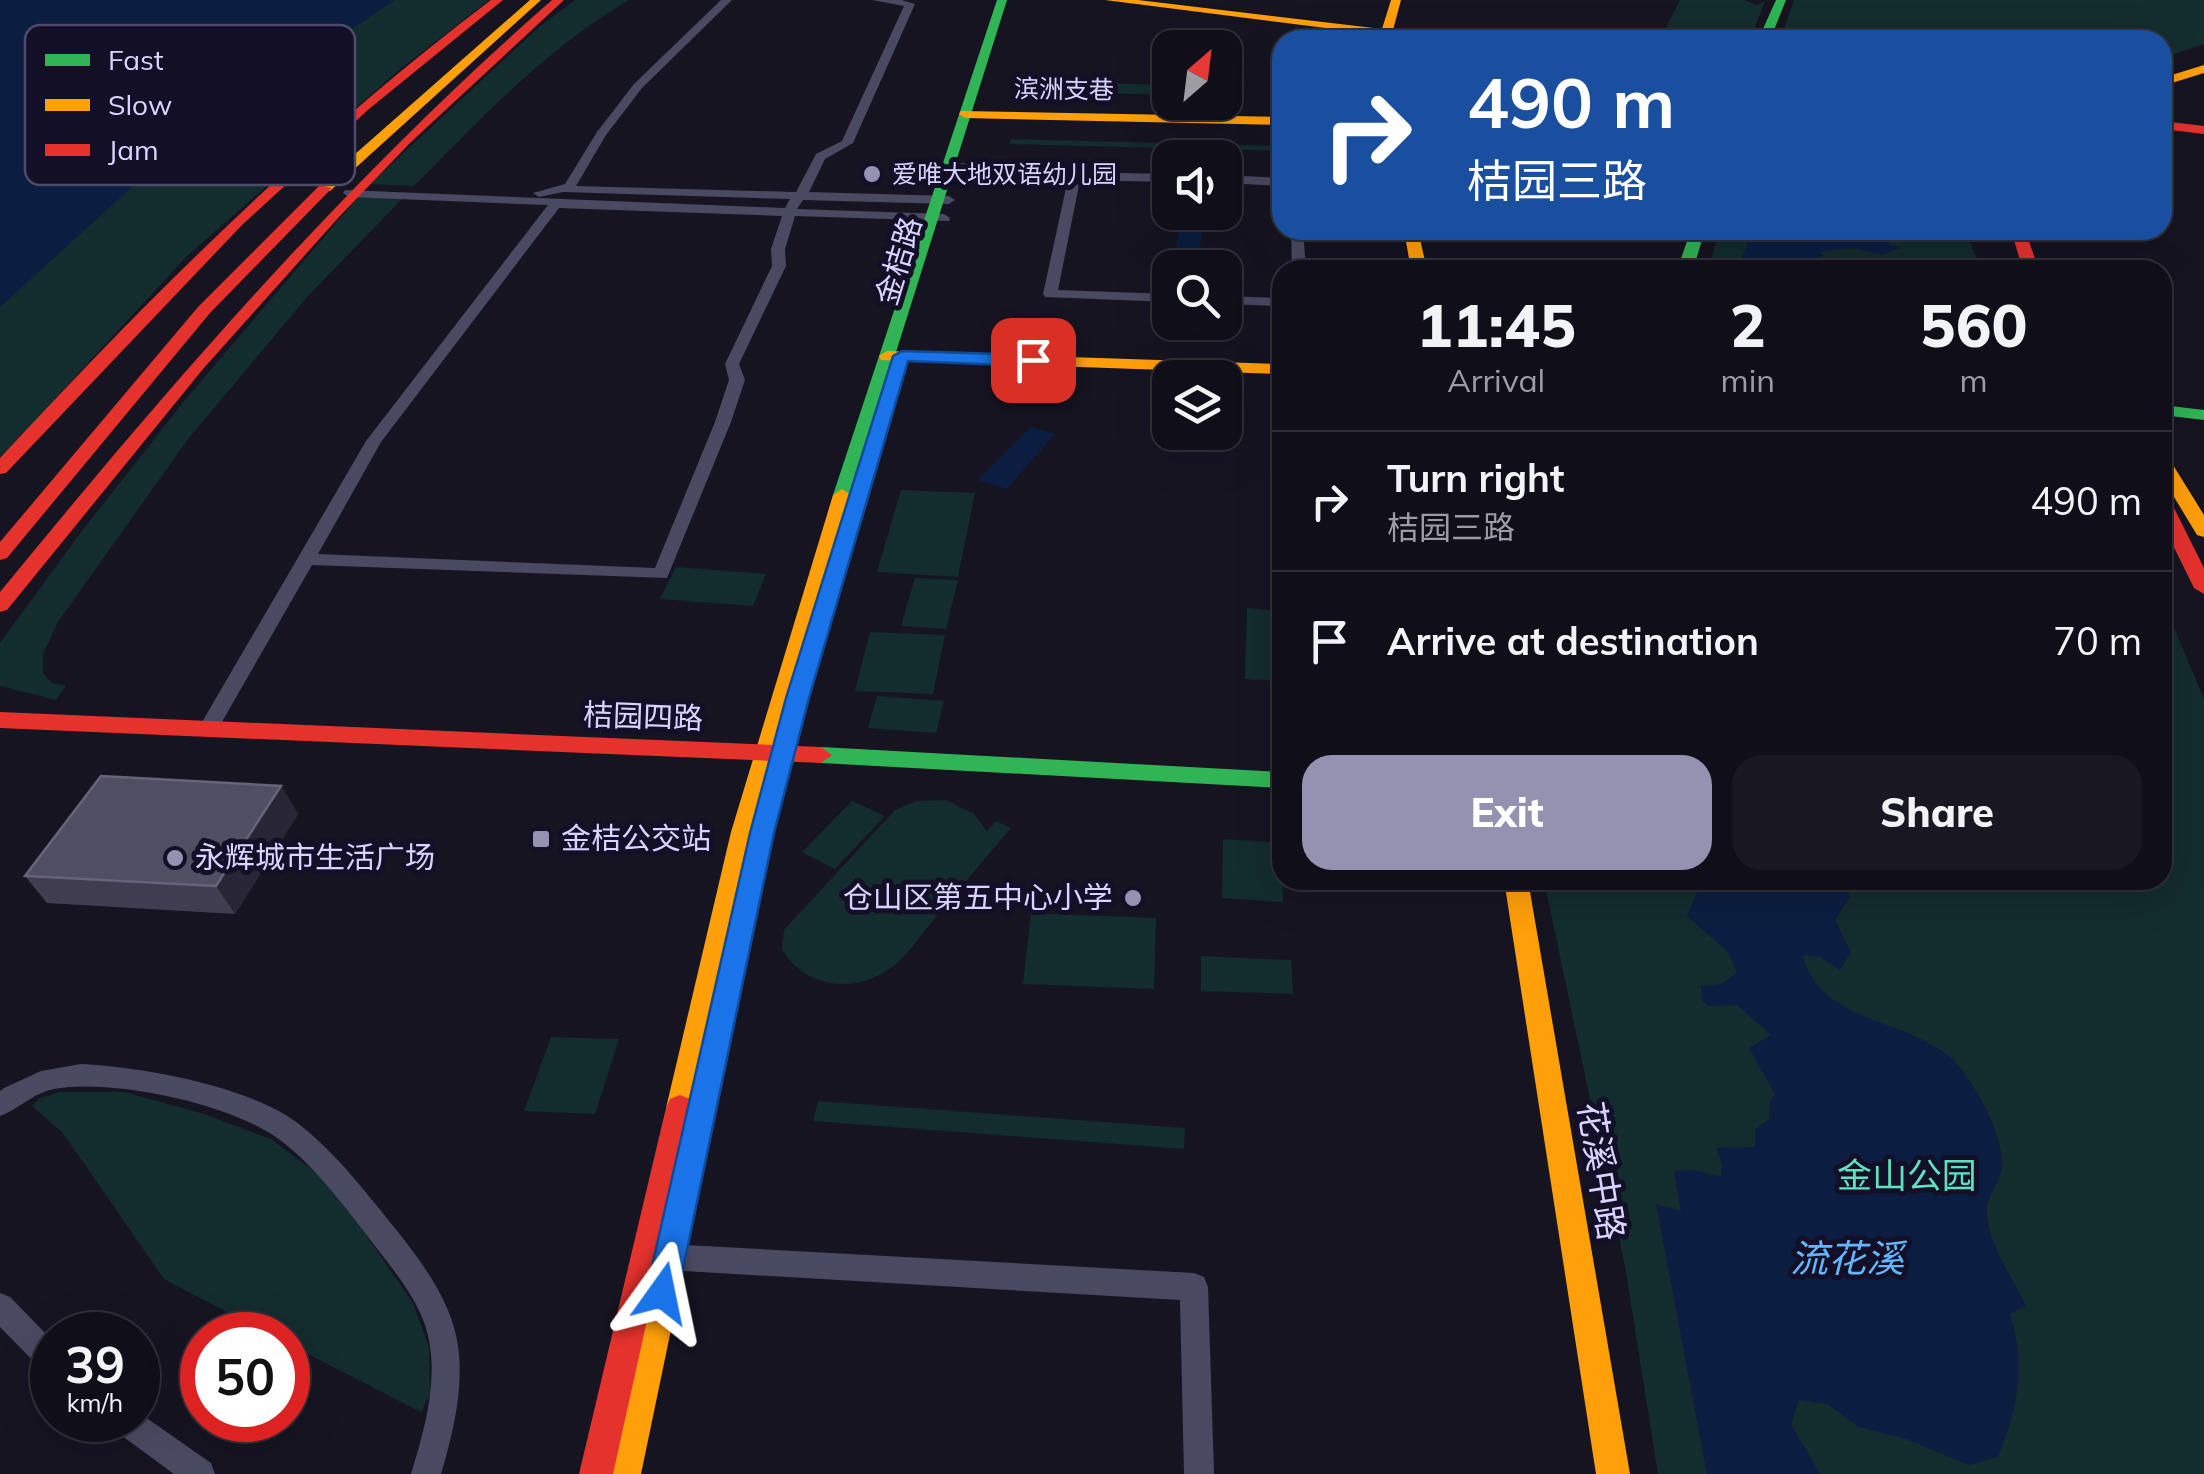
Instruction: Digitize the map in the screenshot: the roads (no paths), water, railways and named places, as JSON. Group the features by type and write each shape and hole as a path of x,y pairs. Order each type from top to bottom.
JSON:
{"main road":[{"path":"355,118 421,59 498,0"},
{"path":"355,138 452,50 518,0"},
{"path":"355,161 536,0"},
{"path":"0,605 203,353 352,191 430,111 558,0"},
{"path":"971,114 1002,0"},
{"name":"金桔路","path":"624,1474 658,1259 758,850 774,753 954,166 1012,0"},
{"path":"1082,0 1334,30"},
{"path":"1110,0 1339,30"},
{"path":"1387,30 1396,0"},
{"path":"1768,30 1781,0"},
{"path":"2172,69 2204,59"},
{"path":"2172,79 2204,68"},
{"name":"滨洲支巷","path":"971,114 1272,121"},
{"path":"2172,128 2204,132"},
{"path":"0,469 101,360 280,185"},
{"path":"102,393 262,223 304,185"},
{"path":"0,554 204,310 328,185"},
{"path":"894,356 1272,369"},
{"path":"2172,411 2204,416"},
{"path":"2172,477 2204,532"},
{"path":"2172,522 2204,588"},
{"name":"桔园四路","path":"0,720 774,753 1272,779"},
{"name":"花溪中路","path":"1518,890 1613,1474"},
{"path":"596,1474 658,1259"}],"street":[{"path":"566,189 638,86 727,0"},
{"path":"307,559 661,574 738,380 732,364 779,266 778,249 793,203 802,195 820,158 848,143 910,4 878,0"},
{"path":"954,166 1152,178"},
{"path":"1075,176 1050,294 1152,297"},
{"path":"1242,180 1272,181"},
{"path":"352,191 544,193 566,189 802,195 941,209"},
{"path":"580,205 591,190"},
{"path":"352,191 792,213 941,209"},
{"path":"661,208 672,192"},
{"path":"738,211 746,194"},
{"path":"208,729 374,441 556,204"},
{"path":"1242,301 1272,302"},
{"path":"5,1098 55,1078 76,1075 138,1082 248,1110 272,1120 302,1142 415,1281 439,1325 445,1383 426,1474"},
{"path":"658,1259 1194,1287 1199,1474"},
{"path":"0,1306 30,1337"},
{"path":"155,1442 200,1474"}],"water":[{"path":"0,0 395,0 355,27 25,25 25,185 134,185 0,307"},
{"path":"1179,230 1202,230 1200,250 1176,250"},
{"path":"1746,240 1889,240 1890,245 1901,247 1883,255 1853,248 1820,252 1823,256 1811,260 1740,260"},
{"path":"1031,427 1055,434 1007,489 978,480"},
{"name":"流花溪","path":"1696,890 1847,890 1850,896 1835,920 1851,952 1840,970 1820,957 1803,955 1811,977 1844,1006 1931,1044 1949,1056 1986,1109 2002,1158 1988,1203 1989,1226 2026,1306 2010,1314 2018,1351 2018,1386 1998,1457 1969,1465 1906,1439 1859,1427 1827,1404 1799,1400 1791,1424 1820,1474 1707,1474 1656,1204 1681,1211 1674,1171 1693,1170 1721,1177 1722,1164 1716,1148 1755,1147 1755,1129 1769,1120 1770,1102 1775,1094 1749,1048 1771,1035 1737,1005 1709,1006 1702,1000 1701,986 1721,984 1737,973 1728,952 1687,916"}],"place":[{"name":"爱唯大地双语幼儿园","path":"872,174"},
{"name":"金桔公交站","path":"541,839"},
{"name":"永辉城市生活广场","path":"175,858"},
{"name":"仓山区第五中心小学","path":"1133,898"}],"park label":[{"name":"金山公园","path":"1907,1176"}]}
